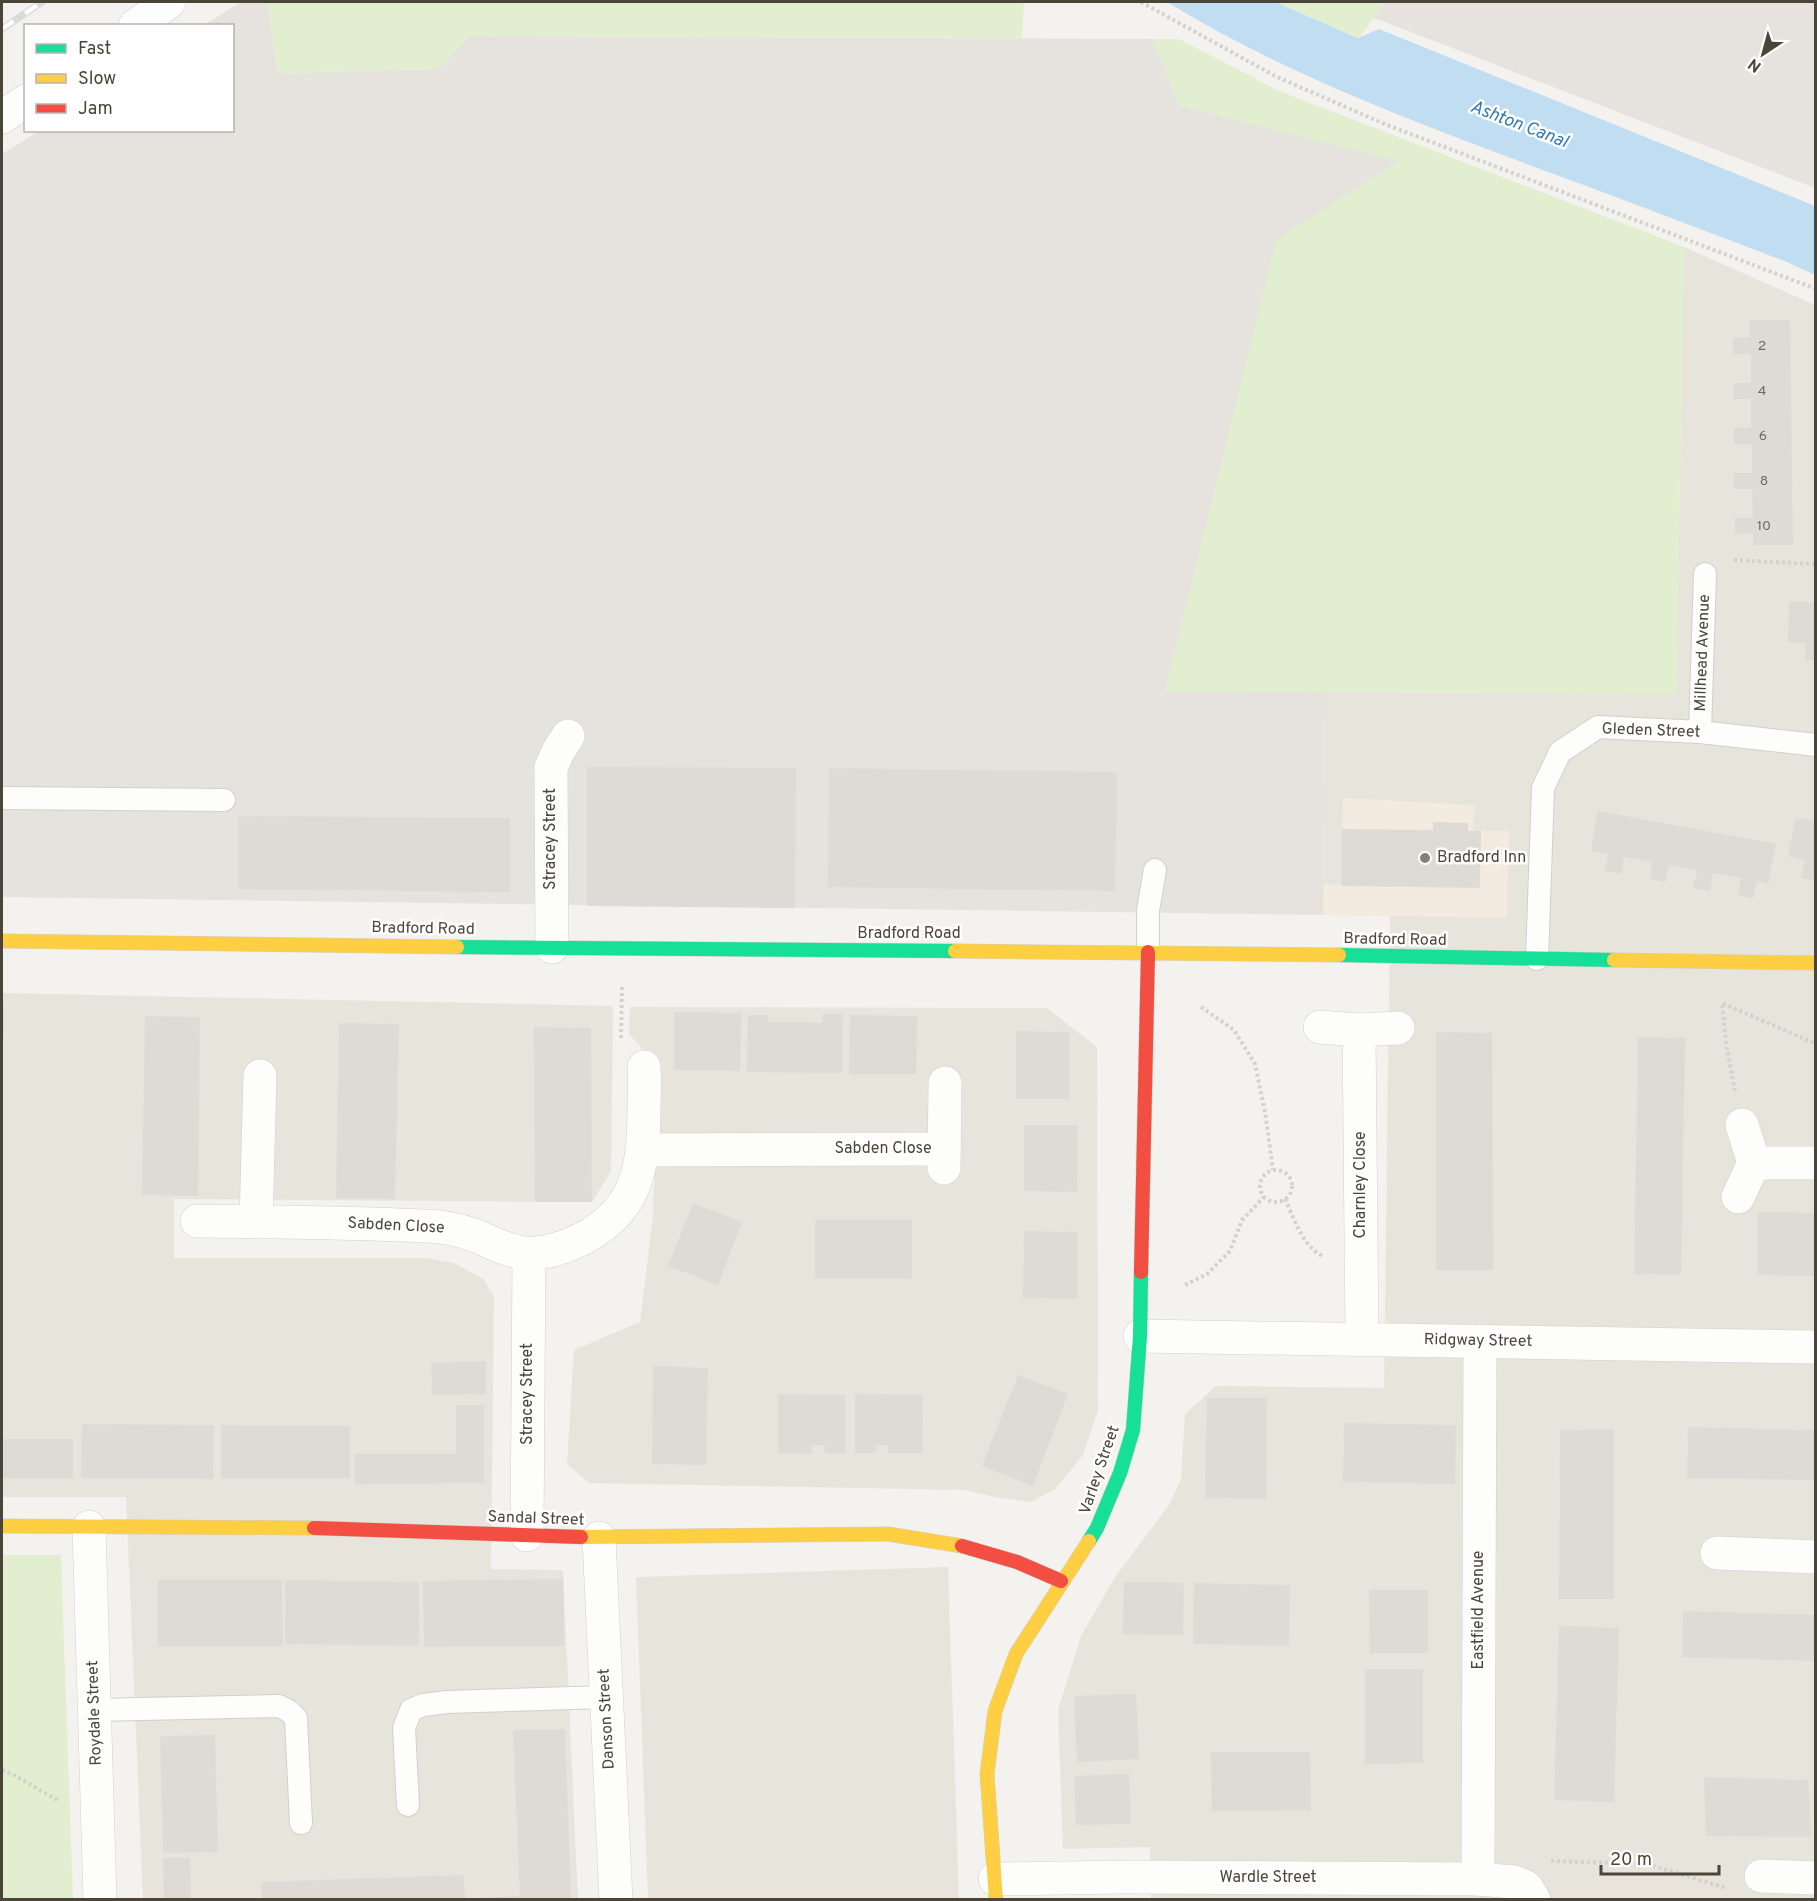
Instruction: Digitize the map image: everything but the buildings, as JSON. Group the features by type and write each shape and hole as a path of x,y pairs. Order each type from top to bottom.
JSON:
{"street":[{"path":"138,24 169,2"},
{"path":"2,117 24,102"},
{"name":"Stracey Street","path":"552,947 551,767 568,736"},
{"name":"Bradford Road","path":"2,941 623,949 1148,952 1815,963"},
{"name":"Varley Street","path":"995,1889 987,1774 994,1711 1016,1654 1097,1528 1120,1473 1133,1430 1140,1336 1148,952"},
{"path":"1320,1027 1359,1030 1398,1028"},
{"name":"Charnley Close","path":"1359,1030 1362,1339"},
{"name":"Sabden Close","path":"197,1221 427,1226 472,1235 514,1252 529,1254 571,1244 592,1234 621,1208 640,1172 643,1149 644,1067"},
{"path":"256,1222 260,1076"},
{"name":"Sabden Close","path":"643,1149 944,1159 945,1083"},
{"path":"1738,1197 1754,1163 1742,1125"},
{"path":"1754,1163 1815,1163"},
{"name":"Stracey Street","path":"527,1535 529,1254"},
{"name":"Ridgway Street","path":"1140,1336 1815,1347"},
{"name":"Eastfield Avenue","path":"1478,1879 1480,1341"},
{"name":"Sandal Street","path":"2,1526 322,1528 599,1538 888,1534 954,1544 1017,1562 1062,1581"},
{"name":"Roydale Street","path":"89,1527 100,1899"},
{"name":"Danson Street","path":"599,1538 616,1899"},
{"path":"1717,1553 1815,1557"},
{"path":"1761,1876 1815,1878"},
{"name":"Wardle Street","path":"995,1889 1478,1879 1514,1882 1530,1893"}],"lane":[{"name":"Millhead Avenue","path":"1700,732 1705,574"},
{"name":"Gleden Street","path":"1537,959 1543,788 1560,752 1598,727 1700,732 1815,745"},
{"path":"2,798 224,800"},
{"path":"1148,952 1148,910 1155,870"},
{"path":"408,1805 404,1728 411,1710 423,1705 447,1702 606,1697"},
{"path":"95,1710 279,1706 289,1711 296,1718 301,1822"}],"path":[{"path":"1141,2 1277,77 1387,125 1815,289"},
{"path":"1705,574 1719,560 1814,564 1815,561"},
{"path":"623,949 621,1040 644,1067"},
{"path":"1732,1072 1722,1003 1815,1044"},
{"path":"1201,1007 1234,1030 1255,1064 1265,1112 1273,1170"},
{"path":"1273,1170 1285,1172 1291,1178 1290,1193 1278,1202 1264,1197 1260,1190 1260,1182 1264,1175 1273,1170"},
{"path":"1185,1285 1207,1274 1230,1251 1242,1220 1264,1197"},
{"path":"1285,1199 1304,1240 1317,1253 1328,1259"},
{"path":"2,1770 44,1791 72,1810 98,1813"},
{"path":"1530,1893 1550,1861 1647,1864 1739,1892 1761,1876"}],"shaded area":[{"path":"241,2 267,2 278,73 438,69 470,36 1152,39 1180,106 1399,161 1170,672 1165,690 1325,692 1323,915 2,897 2,154 37,132 234,132 234,24 206,24"},
{"path":"1385,2 1815,2 1815,188 1372,17"},
{"path":"1684,247 1815,305 1815,1899 1151,1899 1150,1847 1063,1849 1058,1710 1081,1636 1115,1577 1169,1505 1181,1479 1185,1414 1216,1386 1384,1388 1390,916 1323,915 1325,692 1676,694"},
{"name":"Bradford Inn","path":"1343,798 1474,805 1473,831 1509,831 1507,918 1323,915 1324,884 1341,885"},
{"path":"2,993 613,1006 611,1171 592,1202 174,1199 174,1258 427,1258 454,1263 483,1279 494,1296 491,1569 563,1570 578,1899 143,1899 126,1497 2,1497"},
{"path":"630,1007 1047,1008 1097,1047 1098,1410 1083,1455 1055,1489 1031,1502 965,1490 589,1483 567,1464 574,1350 640,1322 653,1216 658,1067 629,1034"},
{"path":"948,1567 959,1899 648,1899 636,1577"}],"green space":[{"path":"267,2 1024,2 1022,38 470,36 438,69 278,73"},
{"path":"1275,2 1385,2 1359,38"},
{"path":"1152,39 1179,39 1279,91 1684,247 1676,694 1165,691 1276,240 1398,161 1180,106"},
{"path":"2,1555 61,1555 73,1899 2,1899"}],"water":[{"name":"Ashton Canal","path":"1167,2 1275,2 1358,38 1379,29 1815,206 1815,275 1787,262 1345,93 1255,51"}],"railway":[{"path":"2,29 42,2"}],"traffic: fast":[{"path":"457,947 955,951"},
{"path":"1339,955 1614,960"},
{"path":"1089,1541 1097,1528 1120,1473 1133,1430 1140,1336 1141,1272"}],"traffic: slow":[{"path":"2,941 457,947"},
{"path":"955,951 1339,955"},
{"path":"1614,960 1816,963"},
{"path":"2,1526 314,1528"},
{"path":"581,1537 888,1534 962,1546"},
{"path":"996,1900 987,1774 995,1711 1016,1654 1089,1541"}],"traffic: jam":[{"path":"1141,1272 1148,952"},
{"path":"314,1528 581,1537"},
{"path":"962,1546 1017,1562 1061,1581"}],"place":[{"name":"Bradford Inn","path":"1425,858"}]}
